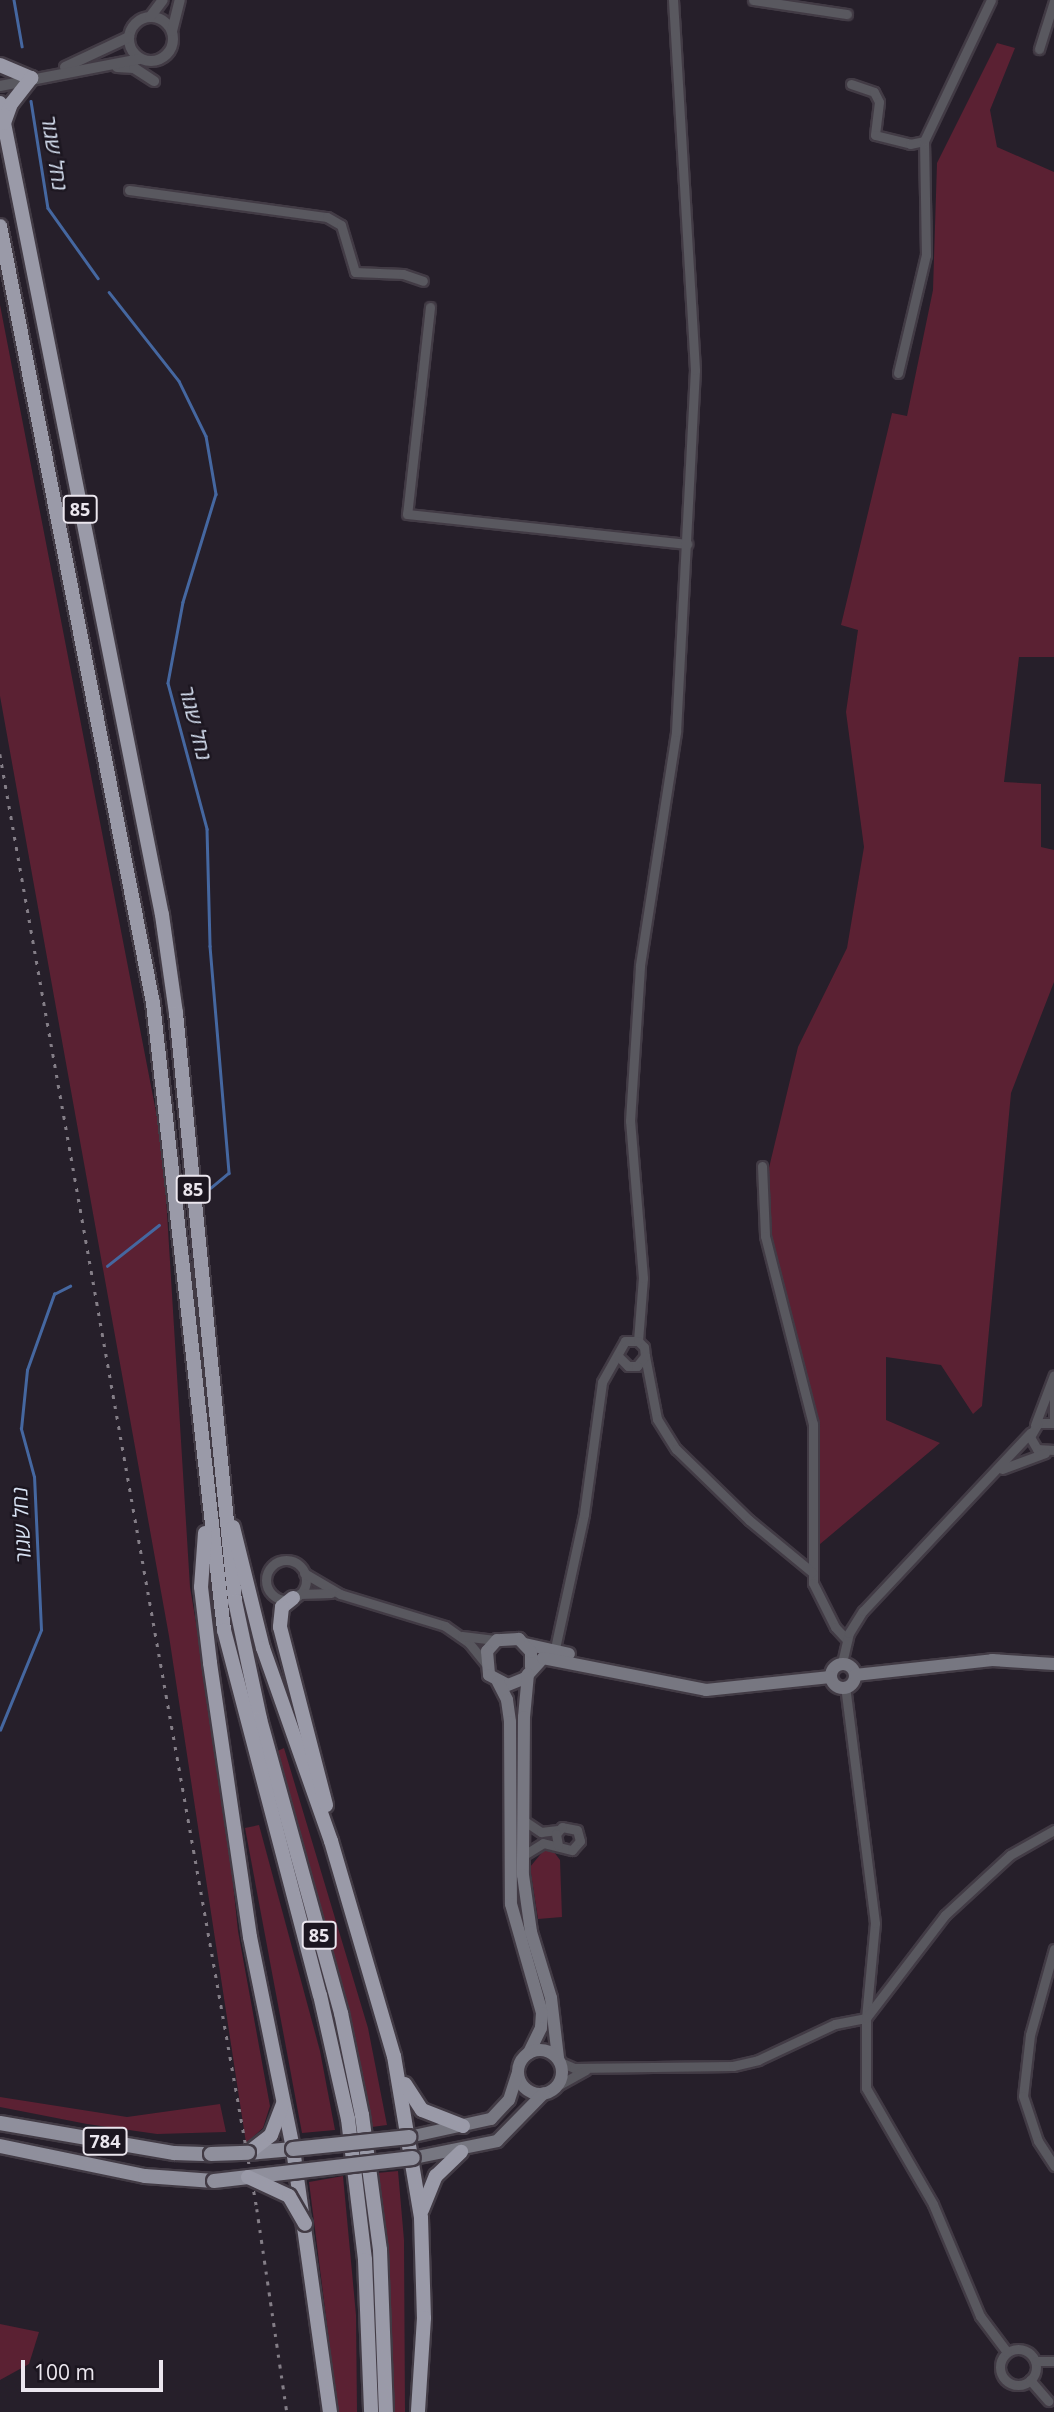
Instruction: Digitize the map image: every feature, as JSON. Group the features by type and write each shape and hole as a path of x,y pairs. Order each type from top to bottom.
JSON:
{"highway":[{"path":"0,65 31,78 11,104 4,125"},
{"name":"85","path":"0,103 162,915 176,1013 218,1463 250,1676 341,2013 362,2115 380,2250 386,2412"},
{"name":"85","path":"0,226 153,1003 224,1630 320,1995 348,2119 365,2260 371,2412"},
{"path":"218,1463 262,1648 331,1841 392,2049 413,2158 421,2218 423,2265 418,2412"},
{"path":"208,1504 201,1587 205,1627 250,1937 277,2059 297,2171 313,2272 330,2412"},
{"path":"296,1596 282,1607 280,1627 320,1770 331,1841"},
{"path":"392,2049 416,2104 435,2118 463,2126"},
{"path":"248,2153 271,2135 284,2099"},
{"path":"421,2218 430,2185 461,2152"},
{"path":"248,2177 289,2196 305,2224"}],"main road":[{"path":"554,1654 543,1658 514,1684 498,1682 485,1663 487,1651 497,1640 512,1637 554,1654 706,1690 831,1677"},
{"path":"526,1644 530,1670 522,1858 528,1916 551,1998 562,2072 557,2086"},
{"path":"855,1675 842,1663 834,1666 831,1677 835,1686 845,1688 855,1675 992,1660 1054,1664"},
{"name":"784","path":"0,2123 174,2153 248,2153 409,2137 491,2119 506,2106 518,2072 539,2035 542,2013 512,1904 510,1722 507,1700 498,1682"},
{"path":"529,2053 546,2050 559,2060"},
{"path":"518,2072 526,2089 544,2093"},
{"name":"784","path":"0,2146 145,2176 214,2180 248,2177 461,2152 497,2141 517,2125 544,2093 557,2086"}],"street":[{"path":"140,59 132,51 129,37 135,24 150,17 163,0"},
{"path":"0,86 53,72 140,59 151,62 164,57 173,46 172,31 180,0"},
{"path":"673,0 695,370 676,732 640,965 630,1121 643,1278 638,1341 645,1356 657,1419 676,1449 749,1520 812,1572"},
{"path":"753,0 847,14"},
{"path":"898,373 926,255 924,141 991,0"},
{"path":"1040,49 1054,1"},
{"path":"150,17 163,20 172,31"},
{"path":"53,72 129,37"},
{"path":"90,67 134,68 153,81"},
{"path":"852,84 874,92 878,102 875,135 910,144 924,141"},
{"path":"128,190 327,217 341,225 355,272 403,274 423,281"},
{"path":"430,307 407,514 687,544"},
{"path":"762,1166 765,1236 813,1423 812,1572 835,1627 847,1640"},
{"path":"554,1654 582,1525 602,1382 619,1357 621,1345 638,1341"},
{"path":"619,1357 633,1367 645,1356"},
{"path":"842,1663 847,1640 863,1611 998,1471 1033,1429 1054,1376"},
{"path":"1033,1429 1054,1422 1054,1391"},
{"path":"1033,1429 1033,1446 1051,1451"},
{"path":"998,1471 1051,1451"},
{"path":"340,1594 274,1596 267,1586 267,1573 275,1563 287,1560 299,1565 304,1573 340,1594 420,1617 460,1636 497,1640"},
{"path":"296,1596 304,1573"},
{"path":"460,1636 485,1663"},
{"path":"845,1688 875,1923 866,2018 866,2088 933,2204 981,2316 1007,2352"},
{"path":"522,1819 541,1832 570,1825 580,1837 572,1850 558,1845 538,1844 522,1858"},
{"path":"558,1830 558,1845"},
{"path":"559,2060 574,2068 746,2064 835,2024 866,2018 945,1915 1010,1855 1054,1830"},
{"path":"1054,1949 1030,2035 1023,2096 1038,2141 1054,2166"},
{"path":"557,2086 595,2067"},
{"path":"1030,2380 1016,2385 1002,2376 1000,2364 1007,2352 1023,2349 1035,2361 1054,2361"},
{"path":"1030,2380 1035,2361"},
{"path":"1030,2380 1048,2401"}],"shaded area":[{"path":"997,43 1015,48 990,110 997,147 1054,172 1054,657 1019,657 1004,782 1041,784 1041,847 1054,850 1054,982 1011,1093 982,1406 973,1414 941,1365 886,1357 886,1420 940,1443 813,1550 810,1412 768,1233 767,1176 798,1047 847,948 864,847 846,712 858,630 841,625 892,413 907,416 933,290 937,163"},
{"path":"0,305 163,1148 190,1587 222,1778 238,1931 270,2106 263,2128 246,2143 169,1636 0,696"},
{"path":"284,1748 368,2028 387,2125 372,2127 359,2057 273,1753"},
{"path":"259,1825 320,2051 335,2130 302,2133 245,1828"},
{"path":"544,1850 554,1852 560,1860 562,1917 538,1919 530,1867"},
{"path":"0,2097 127,2117 220,2104 226,2132 157,2134 87,2124 0,2107"},
{"path":"398,2171 404,2240 405,2412 394,2412 390,2297 377,2173"},
{"path":"343,2176 356,2315 357,2412 338,2412 309,2182"},
{"path":"0,2324 39,2332 29,2364 0,2380"}],"waterway":[{"name":"נחל שגור","path":"14,0 22,46"},
{"name":"נחל שגור","path":"31,101 48,208 98,278"},
{"name":"נחל שגור","path":"109,292 179,381 206,436 216,494 183,602 168,683 207,829 210,946 229,1173 211,1188"},
{"name":"נחל שגור","path":"107,1266 159,1225"},
{"name":"נחל שגור","path":"0,1730 41,1630 34,1477 21,1429 27,1370 54,1294 70,1286"}],"railway":[{"path":"0,754 257,2209 287,2412"}]}
